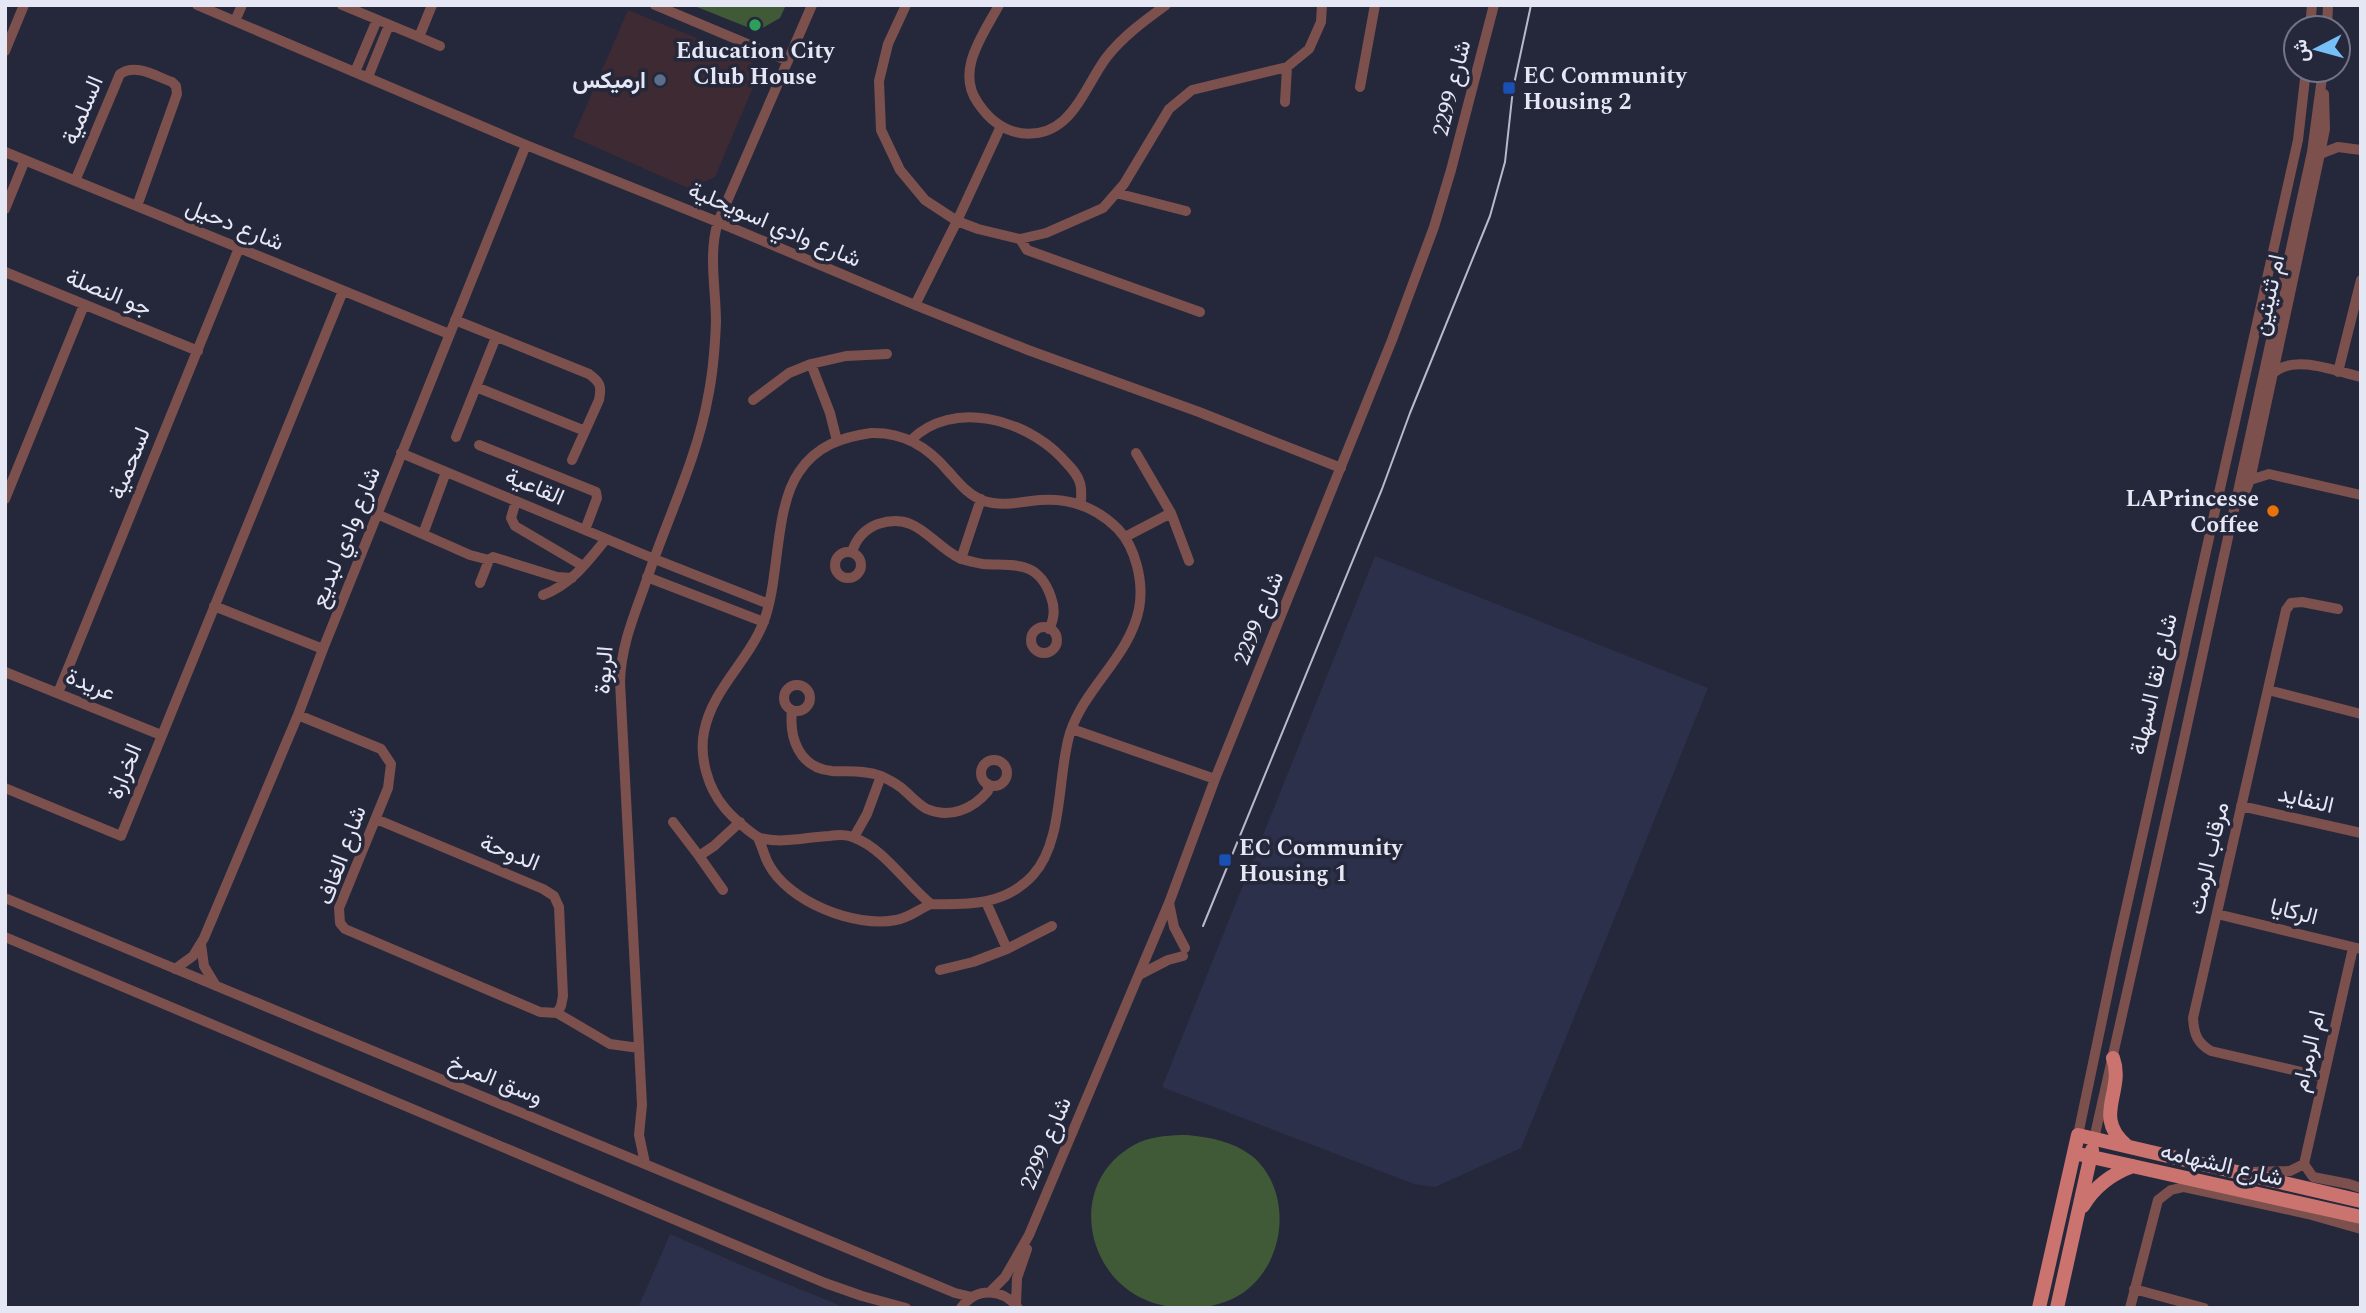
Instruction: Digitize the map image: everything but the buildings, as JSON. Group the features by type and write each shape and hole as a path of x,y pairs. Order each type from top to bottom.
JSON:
{"main road":[{"path":"2113,1058 2118,1071 2109,1119 2113,1132 2127,1146"},
{"name":"شارع الشهامه","path":"2078,1135 2361,1201"},
{"name":"شارع نقا السهلة","path":"2039,1308 2078,1135"},
{"name":"شارع نقا السهلة","path":"2057,1308 2094,1139"},
{"name":"شارع الشهامه","path":"2074,1153 2323,1209 2357,1224"},
{"path":"2077,1221 2096,1187 2119,1171 2133,1166"},
{"path":"2327,1194 2361,1189"}],"street":[{"path":"5,51 24,5"},
{"name":"شارع وادي اسويحلية","path":"197,5 526,145 1028,350 1341,468"},
{"path":"230,19 231,5"},
{"path":"230,19 242,5"},
{"path":"343,5 440,46"},
{"path":"419,37 432,5"},
{"path":"655,5 788,61"},
{"name":"الربوة","path":"645,1163 639,1135 642,1105 621,659 626,635 690,459 708,397 716,321 713,240 718,222 812,5"},
{"path":"906,5 888,44 879,81 881,130 900,170 925,200 957,221 1020,239 1046,233 1103,208 1124,184 1170,108 1192,90 1287,67 1308,49 1321,22 1322,5"},
{"path":"999,5 975,51 968,71 971,93 984,112 1001,126 1011,131 1033,135 1057,128 1074,111 1107,57 1126,36 1166,5"},
{"path":"1360,87 1376,5"},
{"name":"شارع 2299","path":"1017,1306 1017,1278 1029,1236 1169,903 1215,779 1341,468 1434,227 1494,5"},
{"path":"355,72 377,20"},
{"path":"368,78 389,25"},
{"path":"1285,102 1287,67"},
{"name":"السلمية","path":"75,181 120,74 126,69 135,69 172,82 176,86 177,94 137,206"},
{"name":"شارع نقا السهلة","path":"2078,1135 2298,140 2304,84"},
{"name":"شارع نقا السهلة","path":"2094,1139 2312,152 2321,84"},
{"name":"ام ثنيتين","path":"2232,516 2239,507 2250,480 2320,154 2325,129 2323,84"},
{"path":"915,304 1001,126"},
{"path":"2325,129 2334,140 2345,147"},
{"name":"شارع وادي لبديع","path":"175,969 193,956 201,943 298,715 526,145"},
{"path":"2320,154 2345,147 2361,150"},
{"name":"شارع دحيل","path":"5,152 449,334"},
{"path":"5,209 25,160"},
{"path":"1116,193 1186,211"},
{"path":"1020,239 1027,250 1200,312"},
{"name":"لسحمية","path":"58,693 239,248"},
{"name":"جو النصلة","path":"5,272 198,351"},
{"path":"2338,372 2361,280"},
{"name":"الخرارة","path":"5,788 121,836 343,291"},
{"path":"5,499 84,305"},
{"path":"455,320 589,374 599,382 599,400 572,460"},
{"path":"456,437 496,337"},
{"path":"2278,343 2296,363"},
{"path":"753,400 789,373 811,364 846,355 887,354"},
{"path":"2273,373 2280,367 2296,363 2361,377"},
{"path":"811,364 830,413 837,441"},
{"path":"476,387 585,431"},
{"path":"911,440 930,425 945,421 978,418 1008,424 1049,446 1076,474 1081,486 1081,504"},
{"path":"882,432 911,440 935,457 966,490 981,499 1002,504 1050,499 1081,504 1106,518 1125,537 1139,580 1139,606 1136,620 1118,655 1077,715 1063,756 1059,801 1051,839 1041,864 1019,889 986,902 961,906 930,904 909,916 887,922 835,914 806,900 778,877 769,865 758,838 724,807 715,793 705,770 702,745 708,715 714,702 764,622 792,483 805,463 822,448 856,435 882,432"},
{"path":"479,445 593,491 597,498 585,530"},
{"name":"القاعية","path":"401,453 769,604"},
{"path":"1136,453 1163,496 1189,561"},
{"path":"2254,455 2269,474 2361,495"},
{"path":"423,534 446,472"},
{"path":"2250,480 2269,474"},
{"path":"961,559 981,499"},
{"path":"516,501 511,518 515,526 583,566"},
{"path":"1125,537 1171,513"},
{"path":"377,514 489,560 496,557 557,577 572,578"},
{"path":"852,552 858,538 865,531 880,523 898,520 916,526 961,559 983,564 1013,563 1036,574 1046,586 1054,607 1053,621 1049,629"},
{"path":"543,594 559,589 572,578 606,539"},
{"path":"480,583 489,560"},
{"path":"684,591 693,583 692,574"},
{"path":"648,577 764,622"},
{"name":"مرقاب الرمث","path":"2323,1077 2211,1051 2198,1041 2193,1018 2286,610 2291,603 2302,602 2338,609"},
{"path":"214,606 323,649"},
{"name":"عريدة","path":"5,672 161,735"},
{"path":"2268,690 2361,714"},
{"path":"792,710 793,739 797,749 812,765 821,769 863,771 881,776 895,783 927,809 943,813 972,806 988,791 988,783"},
{"name":"شارع الغاف","path":"298,715 381,749 391,764 391,778 339,908 340,923 345,929 540,1013 553,1014"},
{"path":"1072,729 1215,779"},
{"path":"854,838 867,814 881,776"},
{"name":"النفايد","path":"2241,806 2361,833"},
{"name":"الدوحة","path":"376,819 554,896 559,907 563,1001 553,1014"},
{"path":"673,822 723,890"},
{"path":"698,856 714,846 740,822"},
{"path":"758,838 786,840 843,835 854,838 877,853 930,904"},
{"name":"وسق المرخ","path":"5,898 955,1293 972,1297"},
{"path":"986,902 1007,949"},
{"path":"1139,975 1184,952 1169,903"},
{"name":"الركايا","path":"2217,914 2357,948"},
{"path":"940,970 973,962 1007,949 1052,926"},
{"path":"5,937 825,1283 906,1308"},
{"path":"201,943 204,966 216,986"},
{"name":"ام الرمرام","path":"2304,1164 2323,1077 2357,948"},
{"path":"553,1014 610,1044 639,1048"},
{"path":"621,1153 639,1135"},
{"path":"2239,1174 2268,1170 2290,1171 2304,1164 2313,1177 2361,1189"},
{"name":"شارع الشهامه","path":"2134,1289 2158,1200 2171,1190 2184,1187 2357,1224"},
{"name":"شارع 2299","path":"990,1292 1005,1277 1029,1236"},
{"path":"2130,1308 2134,1289 2204,1308"},
{"path":"961,1308 972,1297 990,1292 1008,1297 1017,1306"}],"shaded area":[{"path":"628,10 751,60 754,85 715,177 688,188 573,137"},
{"path":"1375,556 1708,688 1521,1148 1435,1187 1414,1184 1162,1087"},
{"path":"670,1234 748,1268 846,1308 638,1308"}],"green space":[{"name":"Education City Club House","path":"692,5 786,5 780,18 757,31"},
{"path":"1187,1135 1221,1141 1252,1156 1266,1172 1275,1190 1279,1210 1279,1231 1274,1251 1253,1285 1229,1300 1205,1307 1189,1308 1144,1299 1120,1283 1103,1261 1093,1236 1092,1209 1098,1183 1114,1160 1145,1140"}],"tram line":[{"path":"1203,926 1382,489 1490,216 1505,162 1513,89 1531,5"}],"place":[{"name":"Education City Club House","path":"755,25"},
{"name":"ارميكس","path":"660,80"},
{"name":"EC Community Housing 2","path":"1509,88"},
{"name":"LAPrincesse Coffee","path":"2273,511"},
{"name":"EC Community Housing 1","path":"1225,860"}]}
